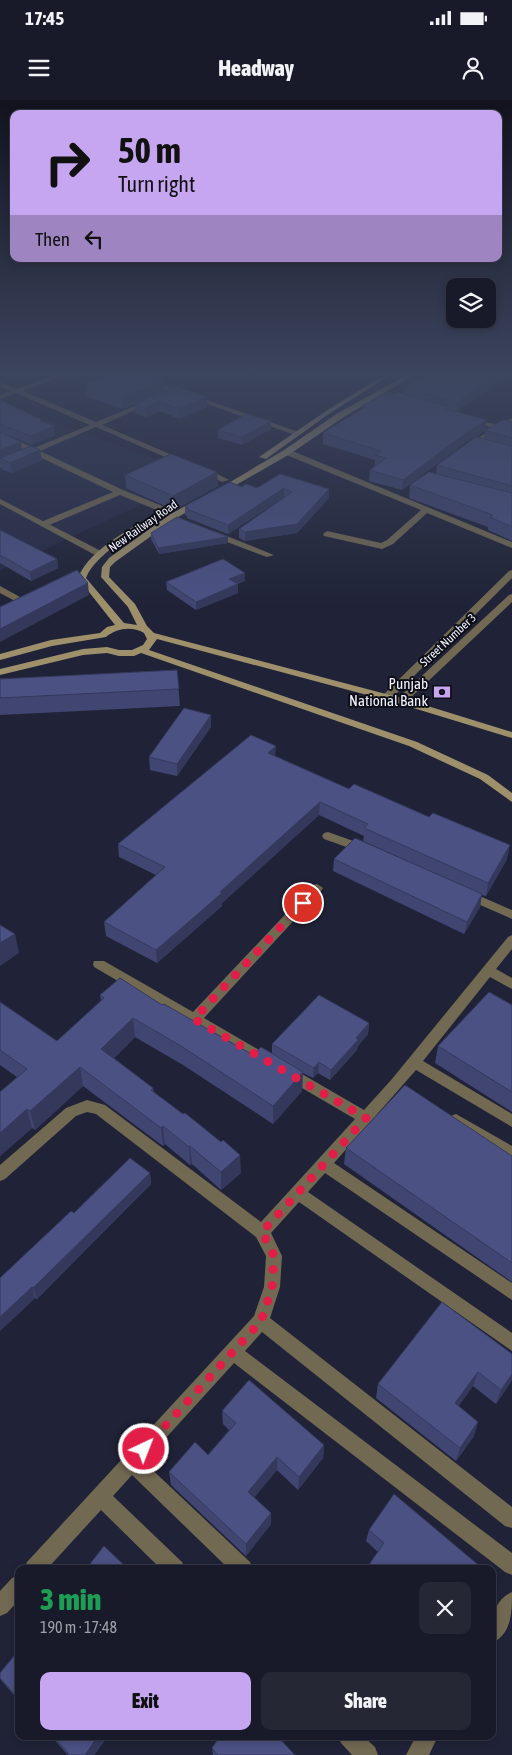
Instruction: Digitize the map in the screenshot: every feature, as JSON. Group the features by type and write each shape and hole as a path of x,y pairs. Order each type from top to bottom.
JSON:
{"main road":[{"name":"New Railway Road","path":"208,494 225,480 270,452"},
{"name":"New Railway Road","path":"147,631 132,606 105,577 106,567 112,560 173,516 208,494 286,452"},
{"name":"New Railway Road","path":"121,626 78,573 100,554 173,516"},
{"path":"0,656 51,643 103,635 110,629 121,626 147,631 402,701 512,735"},
{"path":"0,672 84,652 107,650 127,654 141,650 151,643 147,631"},
{"path":"141,650 413,744 484,778 512,798"}],"street":[{"path":"0,464 28,452"},
{"path":"38,452 173,516"},
{"path":"161,452 188,464"},
{"path":"287,452 403,496 426,510 512,545"},
{"path":"457,455 461,452"},
{"path":"198,468 225,480"},
{"path":"44,524 120,492"},
{"path":"0,501 100,554"},
{"path":"327,534 382,546 390,542 426,510"},
{"path":"205,530 270,555"},
{"path":"229,539 237,534"},
{"path":"387,697 512,573"},
{"path":"0,589 17,600"},
{"name":"Street Number 3","path":"402,701 512,597"},
{"path":"328,836 373,853"},
{"path":"194,1019 317,888"},
{"path":"451,888 512,915"},
{"path":"262,1232 397,1083 512,940"},
{"path":"99,964 366,1118"},
{"path":"488,970 512,984"},
{"path":"414,1062 512,1122"},
{"path":"397,1083 413,1093"},
{"path":"0,1174 71,1112 87,1106 100,1109 262,1232 274,1256 272,1288 261,1321 38,1565"},
{"path":"446,1114 512,1154"},
{"path":"324,1164 512,1292"},
{"path":"298,1193 512,1343"},
{"path":"261,1321 512,1519"},
{"path":"233,1352 512,1564"},
{"path":"131,1462 238,1565"},
{"path":"100,1496 171,1565"},
{"path":"0,1606 15,1590"},
{"path":"496,1627 512,1602"},
{"path":"352,1740 367,1755"}],"shaded area":[{"path":"0,452 137,452 203,476 0,570"}],"building":[{"path":"15,452 35,452 10,463 0,458"},
{"path":"379,452 440,452 403,480 370,470 386,458 375,455"},
{"path":"455,452 512,452 512,486 437,465"},
{"path":"171,454 217,472 173,496 125,475"},
{"path":"429,472 512,493 512,527 490,517 493,515 410,485"},
{"path":"280,474 329,489 297,524 245,532 239,529 292,492 284,488 228,525 187,509 185,506 230,482 242,487 246,484 257,488"},
{"path":"177,517 228,537 158,548 151,533"},
{"path":"0,530 57,559 30,572 0,555"},
{"path":"223,559 245,573 229,579 238,584 196,602 166,582"},
{"path":"77,570 88,583 0,629 0,607"},
{"path":"177,670 179,689 0,698 0,679"},
{"path":"184,708 211,715 177,764 149,757"},
{"path":"251,735 276,746 268,753 349,789 354,784 429,817 433,813 510,845 488,883 364,828 368,824 320,802 220,892 222,893 156,950 104,922 165,867 118,844"},
{"path":"355,838 482,894 467,922 334,859"},
{"path":"0,925 15,934 0,943"},
{"path":"120,978 162,1005 164,1004 253,1055 261,1047 303,1072 273,1106 181,1046 133,1018 101,1049 153,1088 151,1090 183,1114 185,1113 221,1142 223,1140 240,1155 221,1172 190,1146 163,1126 161,1128 80,1067 30,1111 27,1109 0,1133 0,1092 27,1069 0,1050 0,1002 57,1041 104,998 100,995"},
{"path":"489,992 512,1005 512,1092 438,1046"},
{"path":"319,995 369,1023 356,1038 358,1040 331,1070 319,1062 314,1068 272,1044"},
{"path":"405,1085 512,1156 512,1263 346,1148"},
{"path":"130,1158 150,1173 33,1288 0,1317 0,1278 71,1211 74,1213"},
{"path":"442,1302 512,1354 512,1374 501,1390 478,1372 455,1403 478,1422 460,1448 378,1384"},
{"path":"249,1380 324,1445 299,1477 277,1457 248,1492 271,1513 246,1544 169,1472 195,1442 208,1455 236,1423 222,1411"},
{"path":"394,1494 478,1565 369,1565 384,1543 369,1530"},
{"path":"104,1546 124,1565 89,1565"},
{"path":"15,1655 15,1695 0,1678 0,1673"},
{"path":"57,1740 95,1740 85,1755 70,1755"},
{"path":"217,1740 281,1740 295,1755 218,1755 212,1748"}],"place":[{"name":"Punjab National Bank","path":"442,692"}],"route":[{"path":"144,1449 261,1321 272,1288 274,1256 262,1232 366,1118 194,1019 303,903"}]}
